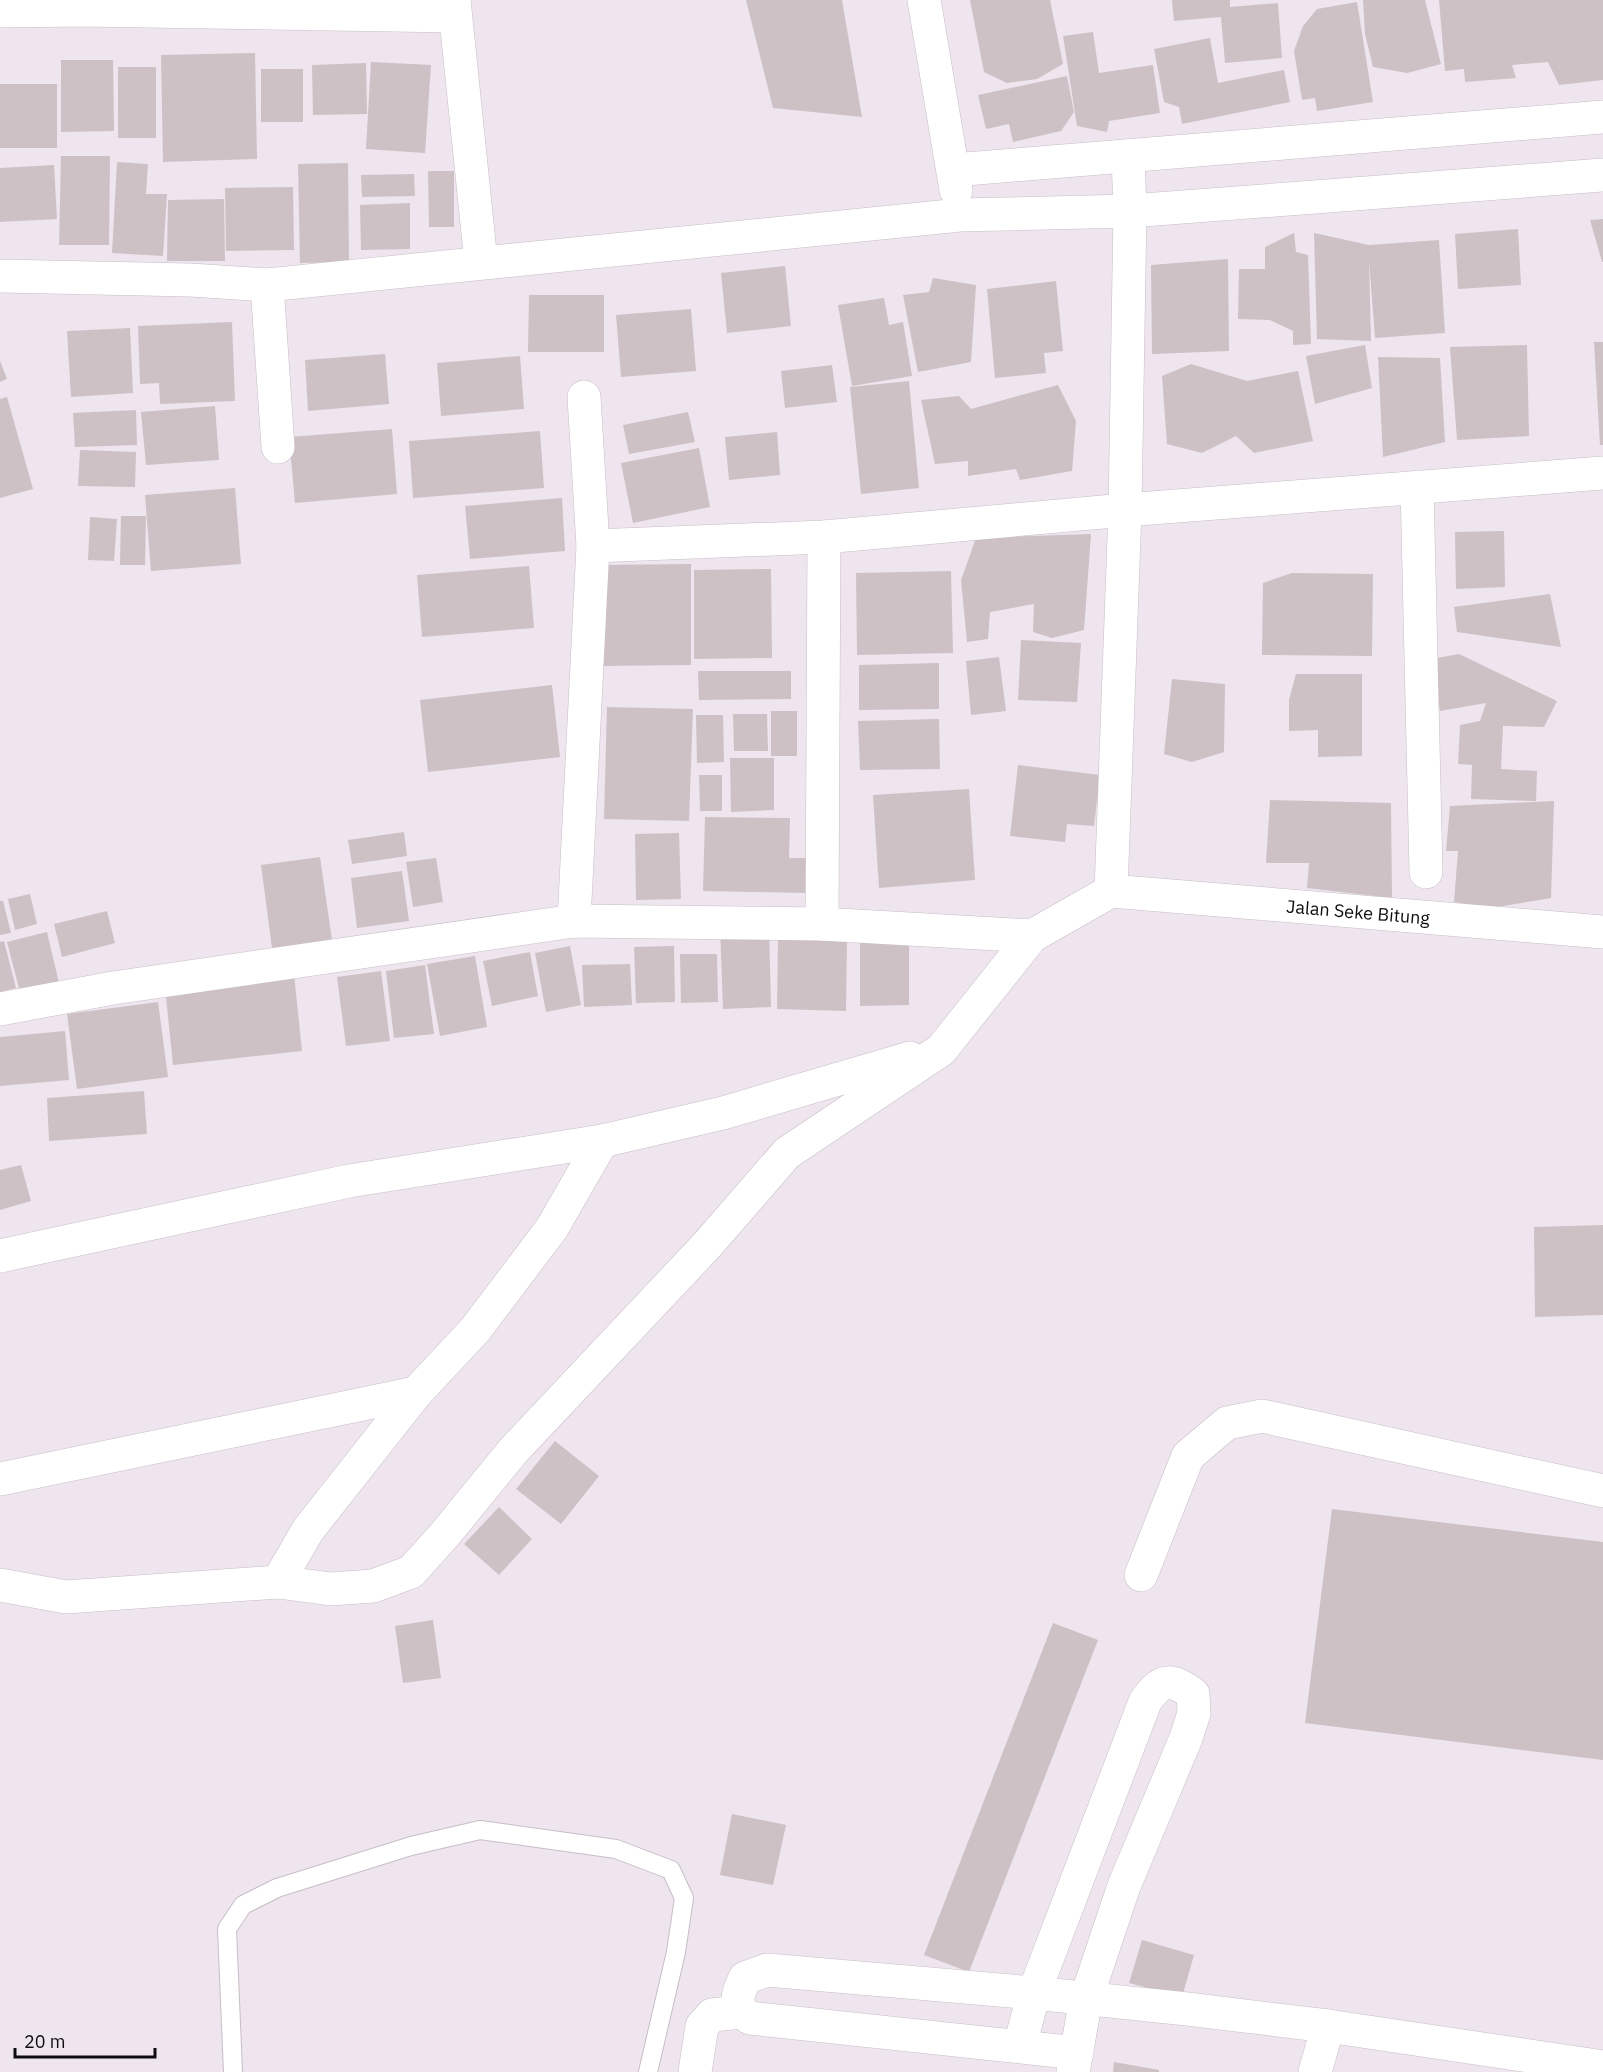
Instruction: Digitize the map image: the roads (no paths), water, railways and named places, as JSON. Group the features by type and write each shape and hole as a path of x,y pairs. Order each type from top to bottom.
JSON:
{"street":[{"path":"924,0 960,215"},
{"path":"0,11 454,8 481,262"},
{"path":"953,170 1603,117"},
{"path":"0,1585 66,1597 278,1582 331,1589 373,1586 411,1572 513,1451 700,1252 787,1153 941,1050 1032,936 1111,891 1125,510 1130,210 1128,156"},
{"path":"0,276 190,280 267,285 960,215 1130,210 1603,175"},
{"path":"267,285 278,447"},
{"path":"574,921 593,546 584,397"},
{"path":"593,546 824,537 1125,510 1603,473"},
{"path":"1417,487 1426,872"},
{"path":"822,924 824,537"},
{"name":"Jalan Seke Bitung","path":"1111,891 1603,932"},
{"path":"0,1009 113,988 574,921 822,924 1032,936"},
{"path":"0,1256 349,1181 602,1141 723,1113 941,1050"},
{"path":"278,1582 308,1530 416,1393 475,1330 552,1228 602,1141"},
{"path":"0,1479 416,1393"},
{"path":"1141,1575 1188,1456 1227,1423 1262,1416 1603,1491"},
{"path":"1020,2045 1034,1993 1145,1702 1154,1688 1166,1682 1179,1684 1193,1694 1194,1713 1186,1738 1124,1886 1086,1999 1075,2062 1020,2045 750,2018 742,2012 737,2002 745,1978 767,1970 1034,1993 1086,1999 1328,2025 1603,2067"},
{"path":"695,2072 702,2025 712,2015 742,2012"},
{"path":"1315,2072 1328,2025"}],"lane":[{"path":"233,2072 227,1929 243,1905 277,1888 411,1846 480,1830 616,1849 670,1870 684,1898 676,1952 648,2072"}]}
